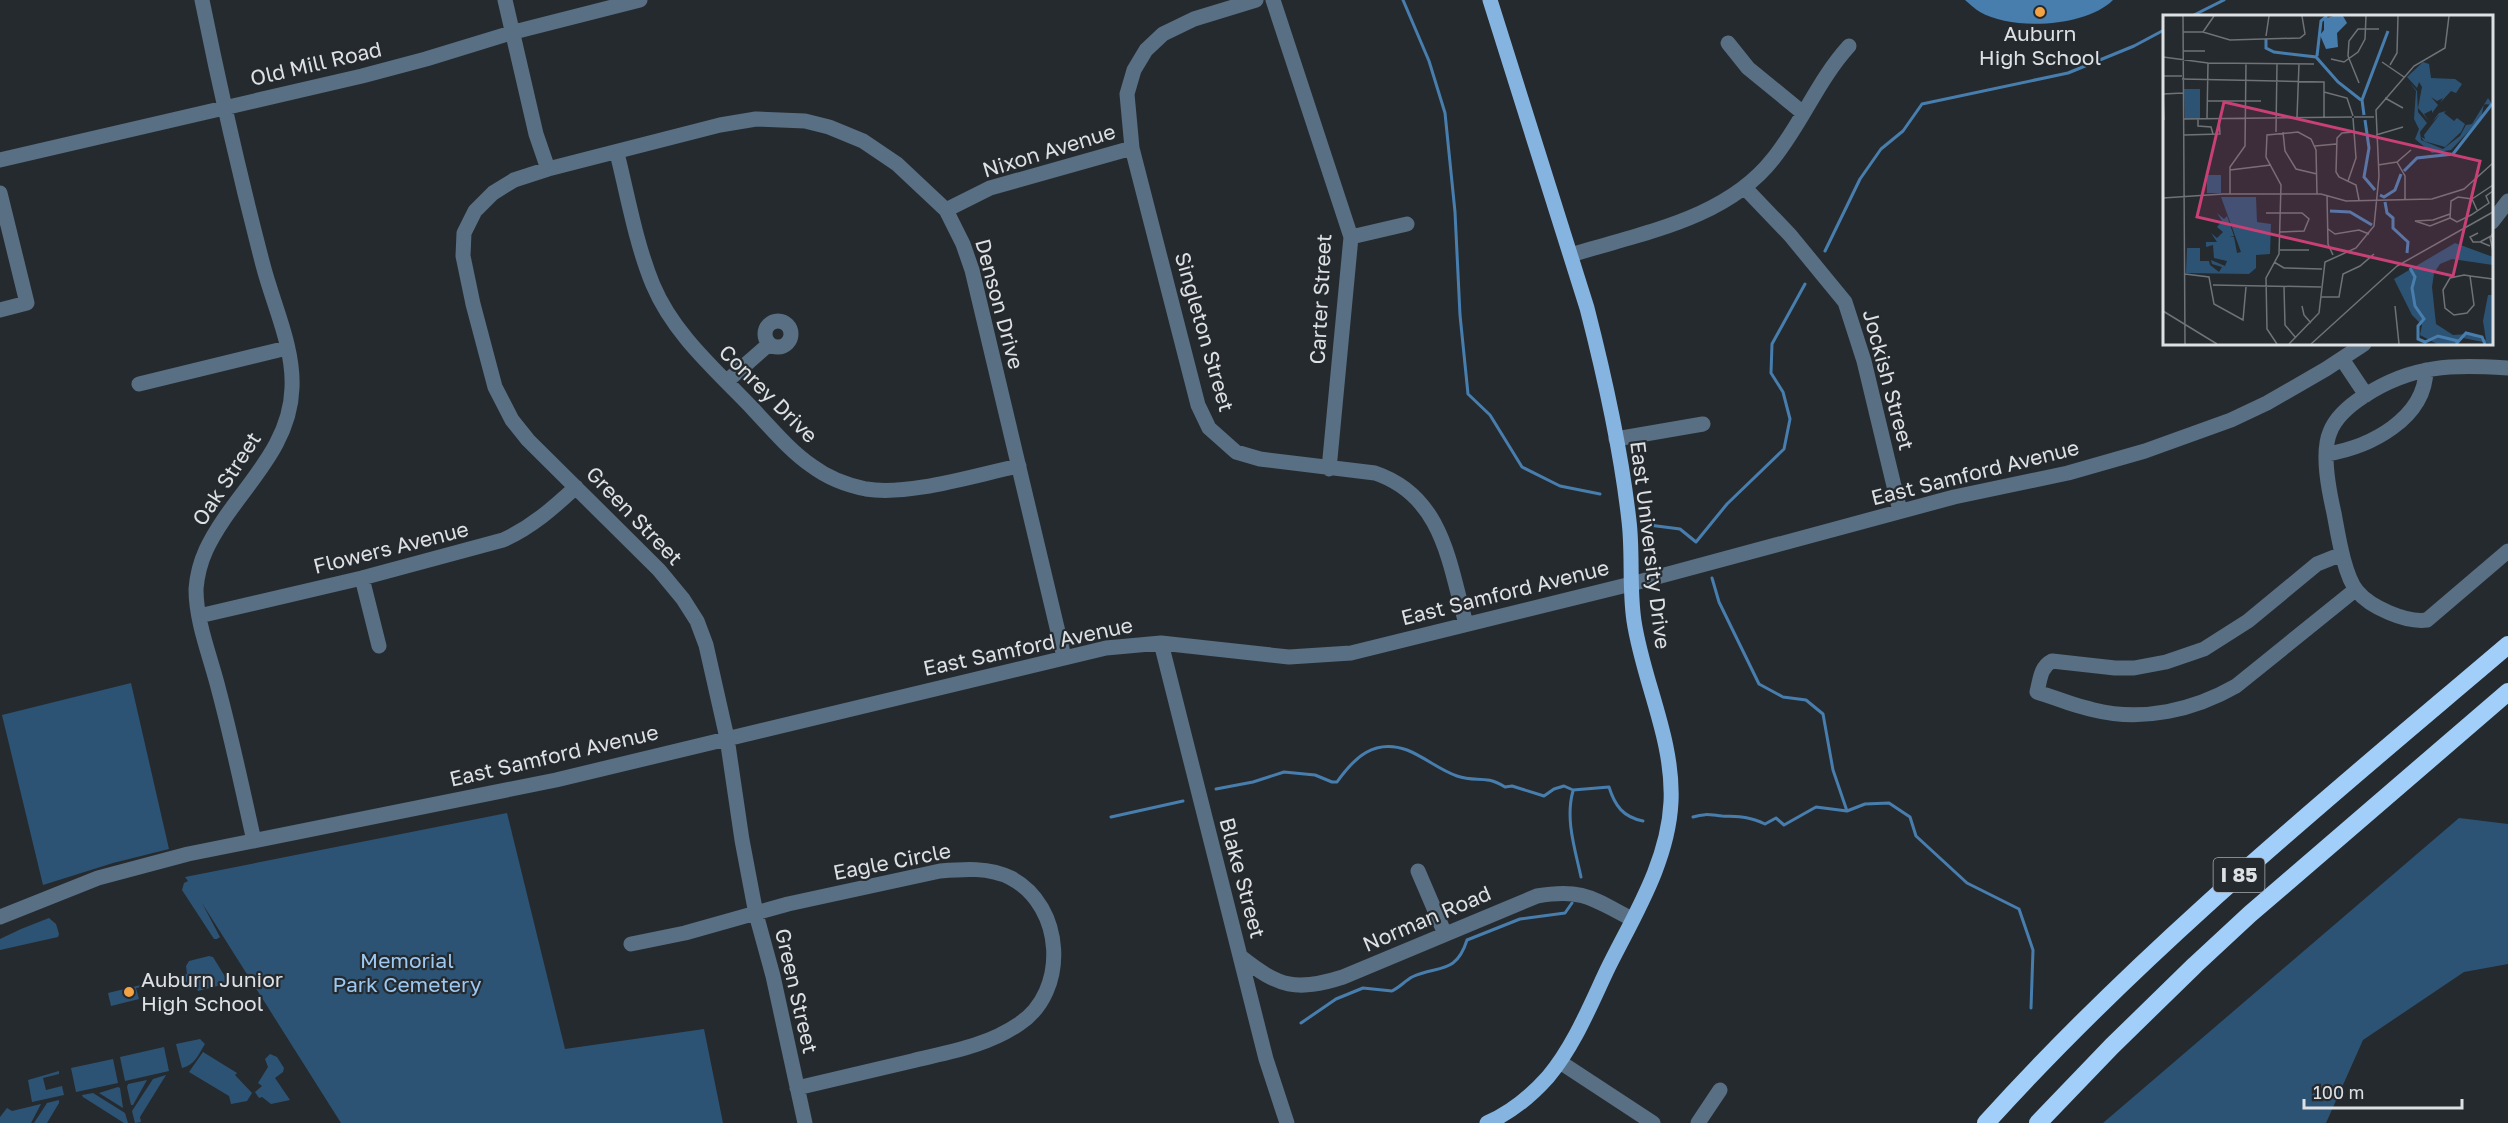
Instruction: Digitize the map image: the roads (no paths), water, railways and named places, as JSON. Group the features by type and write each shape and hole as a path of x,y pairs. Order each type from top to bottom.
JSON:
{"highway":[{"name":"I 85","path":"1986,1123 2089,1014 2189,919 2508,645"},
{"name":"I 85","path":"2038,1123 2112,1046 2235,929 2508,692"}],"main road":[{"name":"East University Drive","path":"1487,1123 1513,1109 1532,1094 1560,1062 1578,1030 1653,875 1664,847 1670,818 1671,787 1666,749 1636,632 1631,585 1629,521 1599,355 1571,255 1490,0"}],"street":[{"name":"Oak Street","path":"202,0 224,106 267,284 287,348 292,388 289,412 281,435 269,458 206,550 196,590 200,616 254,841"},
{"path":"506,0 536,134 548,169"},
{"name":"Old Mill Road","path":"0,160 224,106 362,76 514,32 640,0"},
{"name":"Singleton Street","path":"1256,0 1194,19 1173,28 1146,50 1134,70 1127,94 1132,148 1198,405 1209,428 1236,452 1260,459 1376,473 1399,483 1420,500 1443,542 1466,624"},
{"name":"Carter Street","path":"1273,0 1350,237 1329,469"},
{"path":"1728,43 1748,68 1803,113"},
{"path":"1571,255 1712,209 1745,188 1773,160 1819,85 1849,46"},
{"name":"Denson Drive","path":"548,169 720,125 756,119 805,122 829,127 855,137 886,155 946,210 963,244 972,270 1064,657"},
{"name":"Nixon Avenue","path":"946,210 990,188 1132,148"},
{"name":"Conrey Drive","path":"617,153 640,246 653,286 681,331 811,466 843,483 868,489 893,490 1019,466"},
{"name":"Green Street","path":"548,169 514,180 493,193 475,211 464,233 463,256 491,375 512,420 528,440 659,570 683,599 697,621 706,645 727,738 756,914 773,976 805,1123"},
{"name":"Jockish Street","path":"1745,188 1790,235 1845,302 1864,361 1900,512"},
{"path":"0,192 27,303 0,310"},
{"path":"2493,221 2508,201"},
{"path":"1350,237 1407,224"},
{"path":"727,381 769,344"},
{"name":"East Samford Avenue","path":"0,917 98,878 188,854 556,780 1106,648 1161,643 1252,655 1314,657 1351,653 1631,585 1954,497 2068,472 2145,451 2231,420 2267,403 2362,345"},
{"path":"139,384 287,348"},
{"path":"2342,358 2366,395"},
{"path":"2508,368 2457,365 2426,370 2385,382 2346,408 2329,433 2326,472 2342,554 2355,590 2367,602 2385,611 2427,620 2508,551"},
{"path":"2327,454 2353,450 2385,434 2416,404 2426,384 2426,370"},
{"path":"1616,439 1703,424"},
{"name":"Flowers Avenue","path":"200,616 362,578 503,540 525,531 576,487"},
{"path":"2342,554 2317,564 2248,621 2212,645 2166,662 2134,668 2052,661 2046,664 2043,670 2037,692 2096,711 2142,715 2183,709 2218,697 2236,686 2355,590"},
{"path":"362,578 379,646"},
{"name":"Blake Street","path":"1161,643 1266,1059 1287,1123"},
{"name":"Eagle Circle","path":"631,944 788,904 940,871 987,870 1016,881 1039,902 1050,923 1054,948 1050,984 1039,1006 1021,1023 988,1041 964,1048 796,1088"},
{"path":"1418,871 1445,934"},
{"name":"Norman Road","path":"1241,957 1262,974 1281,984 1297,987 1318,985 1343,977 1537,896 1561,892 1585,894 1632,919"},
{"path":"1560,1062 1653,1123"},
{"path":"1698,1123 1720,1090"}],"waterway":[{"path":"1403,0 1429,61 1445,113 1455,212 1460,315 1468,394 1490,415 1522,467 1560,486 1600,494"},
{"path":"2194,15 2224,0"},
{"path":"1825,251 1860,179 1881,149 1903,131 1922,104 2068,73 2134,46 2163,31"},
{"path":"1649,525 1680,529 1696,542 1727,504 1784,449 1790,419 1783,392 1771,373 1772,344 1805,284"},
{"path":"1712,578 1719,602 1759,684 1783,697 1806,700 1823,714 1833,770 1847,811 1865,804 1889,803 1910,817 1916,836 1967,883 2019,909 2033,950 2031,1008"},
{"path":"1216,789 1253,782 1284,772 1315,775 1337,782 1350,765 1366,752 1395,747 1414,753 1457,776 1491,781 1505,787 1512,786 1544,796 1564,786 1573,790 1609,787 1621,810 1630,817 1643,821"},
{"path":"1573,791 1570,823 1581,877"},
{"path":"1111,817 1183,801"},
{"path":"1693,817 1701,815 1739,817 1765,824 1776,818 1784,825 1816,807 1847,811"},
{"path":"1301,1023 1336,999 1363,988 1392,991 1412,977 1452,964 1463,951 1467,940 1520,919 1565,913 1572,903"}],"place":[{"name":"Auburn High School","path":"2040,12"},
{"name":"Auburn Junior High School","path":"129,992"}],"park label":[{"name":"Memorial Park Cemetery","path":"407,973"}]}
